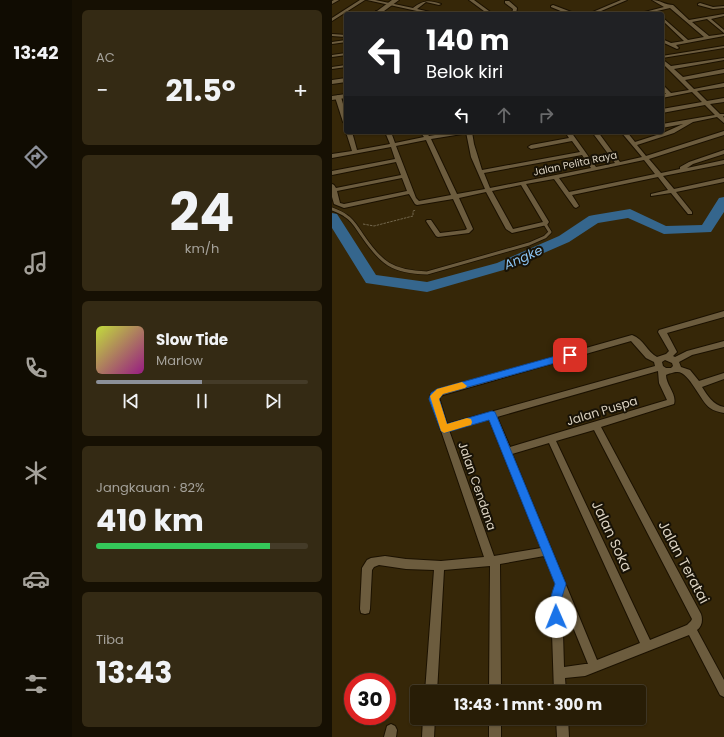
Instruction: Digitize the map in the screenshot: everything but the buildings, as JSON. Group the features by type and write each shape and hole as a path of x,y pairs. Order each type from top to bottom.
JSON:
{"street":[{"path":"332,3 338,0"},
{"path":"344,12 363,0"},
{"path":"369,0 428,12"},
{"path":"378,12 396,0"},
{"path":"471,0 488,12"},
{"path":"595,12 625,0"},
{"path":"654,0 666,6 679,6"},
{"path":"414,9 425,1 440,4"},
{"path":"507,2 515,9 514,12"},
{"path":"700,4 717,8 724,7"},
{"path":"553,6 567,12"},
{"path":"646,12 666,6"},
{"path":"673,7 708,38"},
{"path":"717,8 724,14"},
{"path":"332,20 344,12"},
{"path":"689,21 724,14"},
{"path":"708,18 724,32"},
{"path":"664,20 688,42"},
{"path":"332,35 344,36"},
{"path":"664,41 673,44 724,36"},
{"path":"332,43 344,41"},
{"path":"673,44 683,54"},
{"path":"664,59 724,47"},
{"path":"332,56 344,54"},
{"path":"670,68 724,59"},
{"path":"664,61 706,103 721,115 724,121"},
{"path":"332,68 344,66"},
{"path":"682,79 724,71"},
{"path":"332,82 344,80"},
{"path":"664,96 724,85"},
{"path":"664,88 670,95"},
{"path":"339,97 344,115"},
{"path":"664,111 724,100"},
{"path":"664,126 721,115"},
{"path":"634,144 677,130 684,127 692,120"},
{"path":"671,125 677,130"},
{"name":"Jalan Pelita Raya","path":"415,201 417,203 427,203 455,198 619,164 646,158 724,133"},
{"path":"350,134 356,152"},
{"path":"389,134 415,201"},
{"path":"332,156 393,144 425,135 437,134"},
{"path":"469,134 470,144 489,191 509,229 515,232 545,224 546,222 522,184"},
{"path":"569,134 595,169"},
{"path":"596,134 619,164"},
{"path":"626,134 690,213"},
{"path":"425,135 470,229 438,235 429,221"},
{"path":"531,147 573,139"},
{"path":"678,172 691,163 724,152"},
{"path":"481,172 583,153"},
{"path":"332,173 399,160"},
{"path":"568,194 724,162"},
{"path":"404,176 333,188 338,204 344,206 411,192"},
{"path":"556,177 576,206"},
{"path":"653,195 724,180"},
{"path":"444,428 660,366 671,372 673,352 662,332 724,314"},
{"name":"Jalan Cendana","path":"495,685 493,562 444,428 434,396 440,392 632,338 636,340 648,356 660,366"},
{"path":"673,362 690,353 724,344"},
{"path":"660,366 664,357 673,362 687,372 711,404 716,408 724,410"},
{"name":"Jalan Puspa","path":"507,452 671,402 671,398 661,380 660,366"},
{"path":"697,384 724,376"},
{"path":"492,415 594,666"},
{"name":"Jalan Teratai","path":"596,426 696,618 696,624 691,629"},
{"name":"Jalan Soka","path":"551,439 647,646"},
{"path":"365,609 367,568 369,563 375,560 406,564 439,565 493,562 547,551"},
{"path":"431,685 439,565"},
{"path":"560,685 556,603 561,584"},
{"path":"559,673 580,671 691,629 724,691"},
{"path":"428,737 429,725"},
{"path":"495,725 495,737"},
{"path":"562,725 563,737"}],"lane":[{"path":"332,209 347,216 356,226 381,262 392,269 411,274 427,273 529,244 545,237 550,232 545,224"}],"path":[{"path":"356,226 365,224 374,226 413,216 413,211 417,208 415,201"}],"waterway":[{"name":"Angke","path":"332,217 371,279 427,287 502,266 564,239 594,219 630,213 664,230 706,229 724,201"}],"slow traffic":[{"path":"462,386 440,392 434,396 434,399 444,428 467,422"}],"route":[{"path":"556,617 556,597 561,584 492,415 444,428 434,396 440,392 570,355"}]}
